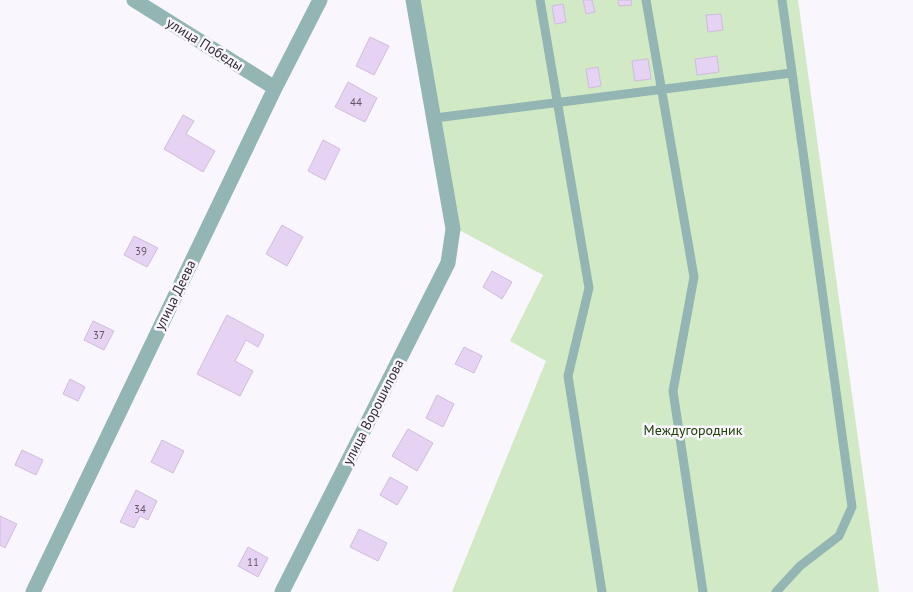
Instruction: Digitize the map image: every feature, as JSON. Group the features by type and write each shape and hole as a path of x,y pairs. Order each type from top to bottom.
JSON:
{"street":[{"name":"улица Победы","path":"134,0 275,88"},
{"name":"улица Деева","path":"33,592 275,88 320,0"},
{"name":"улица Ворошилова","path":"282,592 448,263 453,229 413,0"}],"lane":[{"path":"540,0 589,288 568,376 602,592"},
{"path":"646,0 694,277 673,391 703,592"},
{"path":"776,592 800,566 839,536 852,508 782,0"},
{"path":"435,118 791,73"}],"green space":[{"name":"Междугородник","path":"413,0 798,0 879,592 452,592 546,361 510,341 543,275 459,230"}],"building":[{"path":"583,0 592,0 595,12 586,14"},
{"path":"618,0 631,0 632,5 619,6"},
{"path":"563,4 566,22 555,24 552,6"},
{"path":"721,14 723,30 708,32 706,15"},
{"path":"370,37 389,46 374,75 356,66"},
{"path":"717,56 719,72 697,75 695,59"},
{"path":"648,59 651,79 635,81 632,61"},
{"path":"598,67 601,86 589,88 586,69"},
{"path":"348,82 377,98 365,122 335,107"},
{"path":"183,115 194,121 186,134 215,151 203,172 164,149"},
{"path":"323,140 340,149 325,180 308,171"},
{"path":"282,225 303,237 287,266 266,254"},
{"path":"134,236 158,248 147,267 124,255"},
{"path":"492,271 512,282 502,299 483,287"},
{"path":"227,315 264,335 258,347 246,340 235,361 253,371 240,396 197,374"},
{"path":"93,321 114,331 104,350 84,340"},
{"path":"464,347 482,356 474,373 455,364"},
{"path":"70,379 85,387 78,401 63,394"},
{"path":"437,395 454,404 443,427 426,418"},
{"path":"408,429 433,443 417,471 392,456"},
{"path":"162,440 184,451 173,473 151,462"},
{"path":"22,450 43,460 36,475 15,465"},
{"path":"390,477 408,487 397,505 380,495"},
{"path":"136,490 157,501 148,520 140,516 134,528 120,522"},
{"path":"0,516 17,524 5,548 0,545"},
{"path":"359,529 387,543 378,561 350,547"},
{"path":"248,547 268,558 258,577 238,566"}]}
